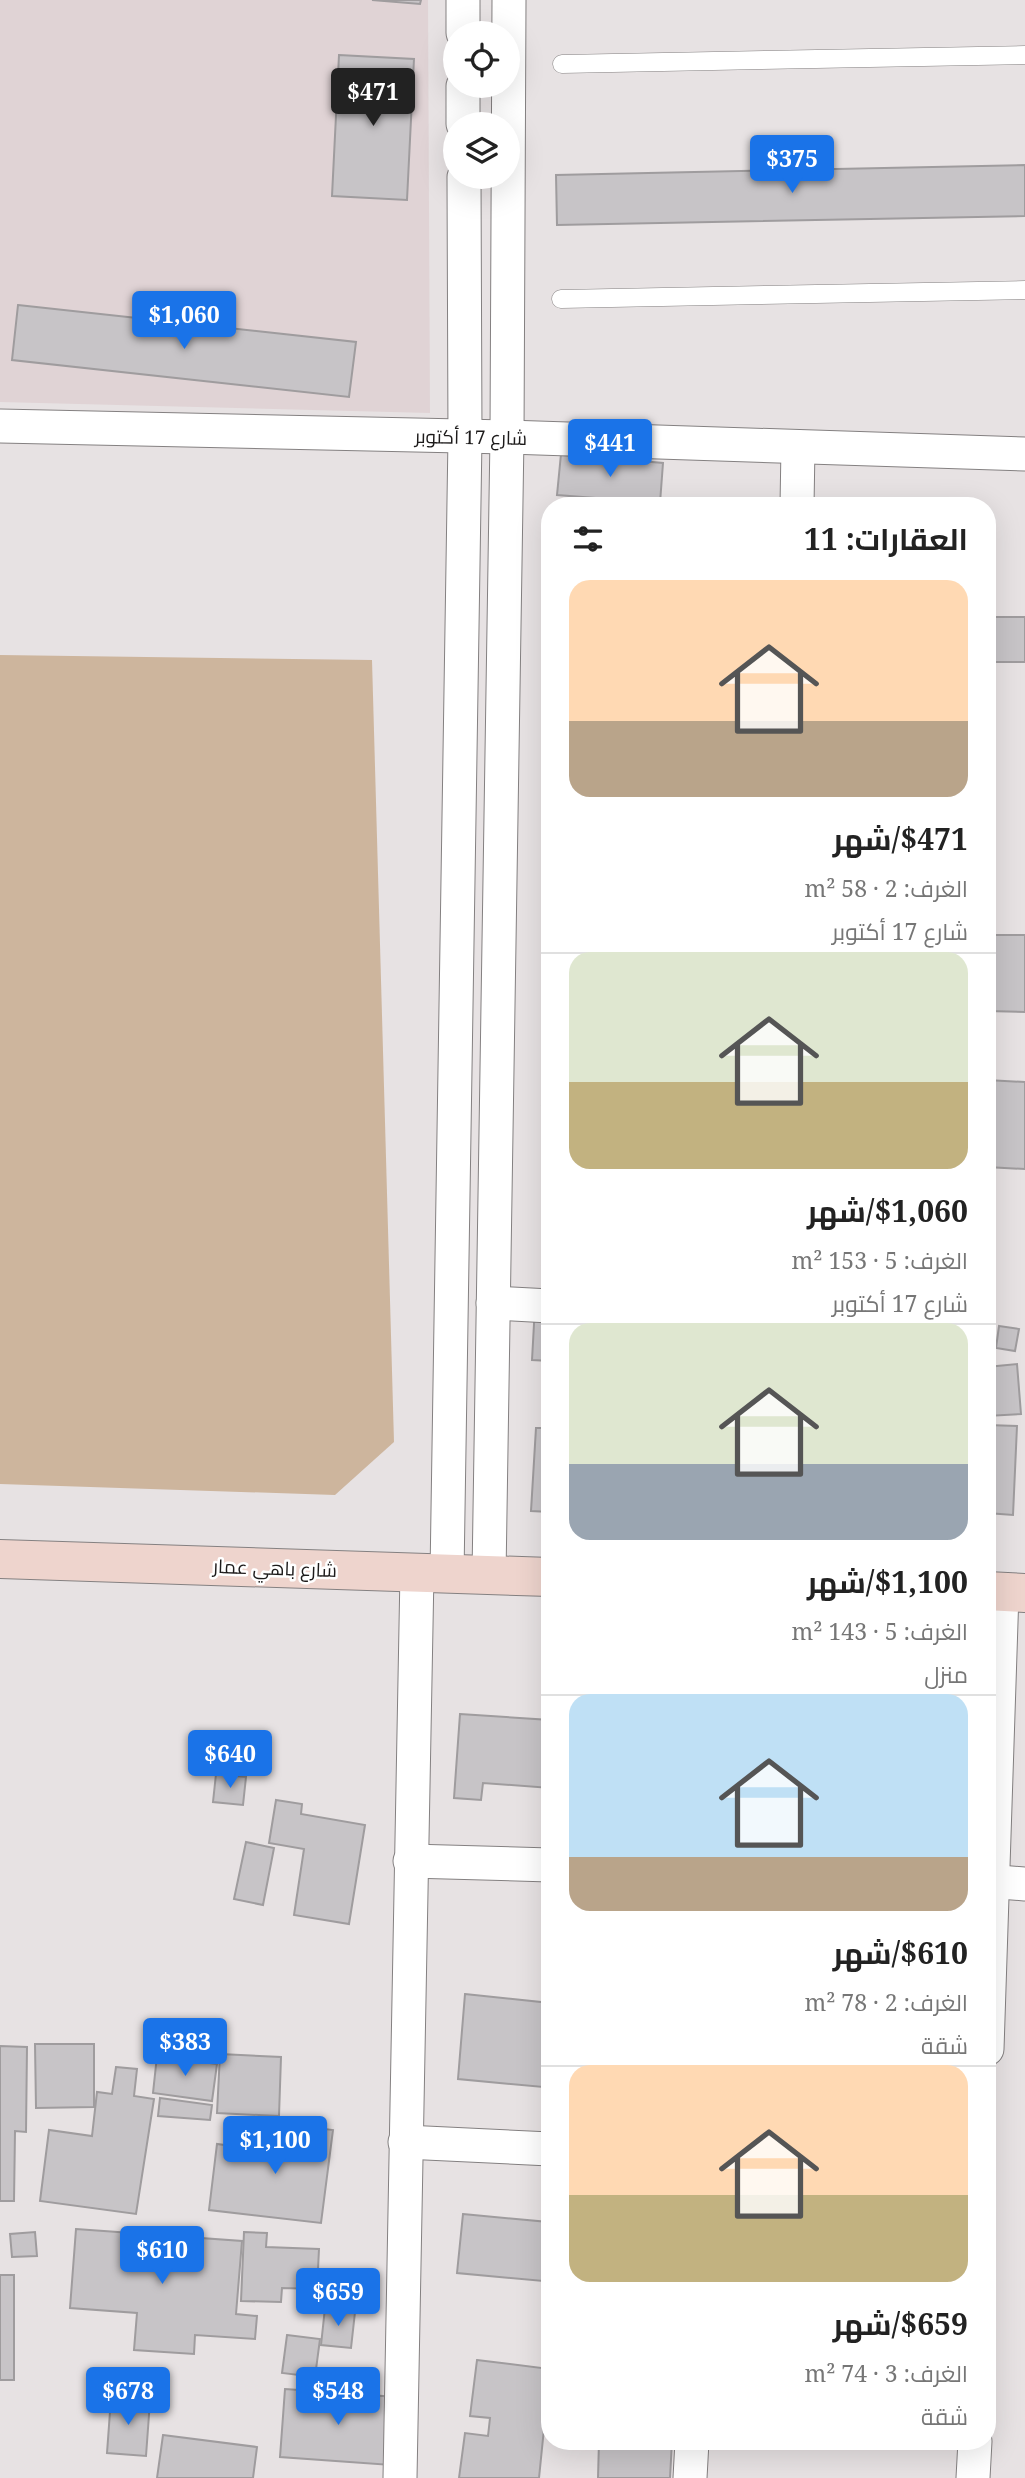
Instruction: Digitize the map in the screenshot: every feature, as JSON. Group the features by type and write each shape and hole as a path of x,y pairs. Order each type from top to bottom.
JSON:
{"main road":[{"name":"شارع باهي عمار","path":"0,1559 541,1577"}],"street":[{"path":"463,0 463,21"},
{"path":"509,0 509,21"},
{"path":"489,1575 507,437 508,98"},
{"path":"400,2478 410,1861 432,1574 465,438 464,189"},
{"name":"شارع 17 أكتوبر","path":"0,426 507,437 1025,454"},
{"path":"797,497 798,447"},
{"path":"493,1303 541,1306"},
{"path":"996,1757 1004,1592"},
{"path":"410,1861 541,1866"},
{"path":"996,1882 1025,1884"},
{"path":"405,2142 541,2149"},
{"path":"690,2478 692,2450"},
{"path":"973,2478 975,2450"}],"lane":[{"path":"562,64 1025,55"},
{"path":"561,299 1025,290"}],"shaded area":[{"path":"0,0 428,0 430,413 0,402"},
{"path":"0,655 372,660 394,1442 335,1495 0,1484"}],"building":[{"path":"372,0 421,0 420,4"},
{"path":"339,55 414,59 407,200 332,196"},
{"path":"1025,165 1025,216 557,225 556,175"},
{"path":"18,305 356,342 349,397 12,360"},
{"path":"561,454 663,463 660,497 557,495"},
{"path":"996,617 1025,617 1025,662 996,662"},
{"path":"996,935 1025,935 1025,1012 996,1011"},
{"path":"996,1080 1025,1082 1025,1169 996,1167"},
{"path":"535,1306 541,1306 541,1360 532,1360"},
{"path":"999,1326 1019,1329 1015,1351 996,1348"},
{"path":"1017,1364 1021,1414 996,1415 996,1366"},
{"path":"996,1425 1017,1426 1013,1515 996,1514"},
{"path":"536,1428 541,1428 541,1512 531,1511"},
{"path":"460,1714 541,1719 541,1787 483,1783 481,1800 454,1798"},
{"path":"216,1774 246,1777 243,1805 213,1802"},
{"path":"276,1800 302,1804 301,1814 365,1825 349,1924 294,1915 304,1849 269,1843"},
{"path":"246,1842 274,1848 263,1905 234,1899"},
{"path":"465,1994 541,2002 541,2087 458,2079"},
{"path":"35,2044 94,2044 94,2107 36,2108"},
{"path":"0,2046 27,2047 26,2132 15,2131 14,2201 0,2201"},
{"path":"220,2054 281,2057 279,2116 217,2113"},
{"path":"157,2056 217,2064 212,2101 153,2093"},
{"path":"116,2067 137,2069 134,2096 154,2099 136,2214 40,2201 49,2130 92,2136 97,2092 112,2094"},
{"path":"160,2098 212,2105 210,2120 158,2116"},
{"path":"277,2123 333,2130 321,2223 209,2210 217,2144 274,2152"},
{"path":"463,2214 541,2221 541,2281 457,2273"},
{"path":"76,2229 242,2241 236,2314 257,2316 255,2339 195,2335 194,2354 134,2350 137,2313 70,2308"},
{"path":"35,2232 37,2256 12,2257 10,2234"},
{"path":"244,2232 267,2233 266,2247 319,2249 317,2289 282,2288 281,2302 241,2301"},
{"path":"0,2275 14,2275 14,2380 0,2380"},
{"path":"325,2308 355,2312 351,2348 321,2345"},
{"path":"287,2335 320,2339 315,2377 282,2373"},
{"path":"477,2360 541,2368 542,2450 539,2478 459,2478 465,2433 488,2436 490,2418 470,2416"},
{"path":"285,2389 396,2397 391,2465 280,2457"},
{"path":"111,2398 150,2401 146,2456 107,2453"},
{"path":"163,2435 257,2447 253,2478 157,2478"},
{"path":"599,2450 672,2450 670,2478 598,2478"}]}
